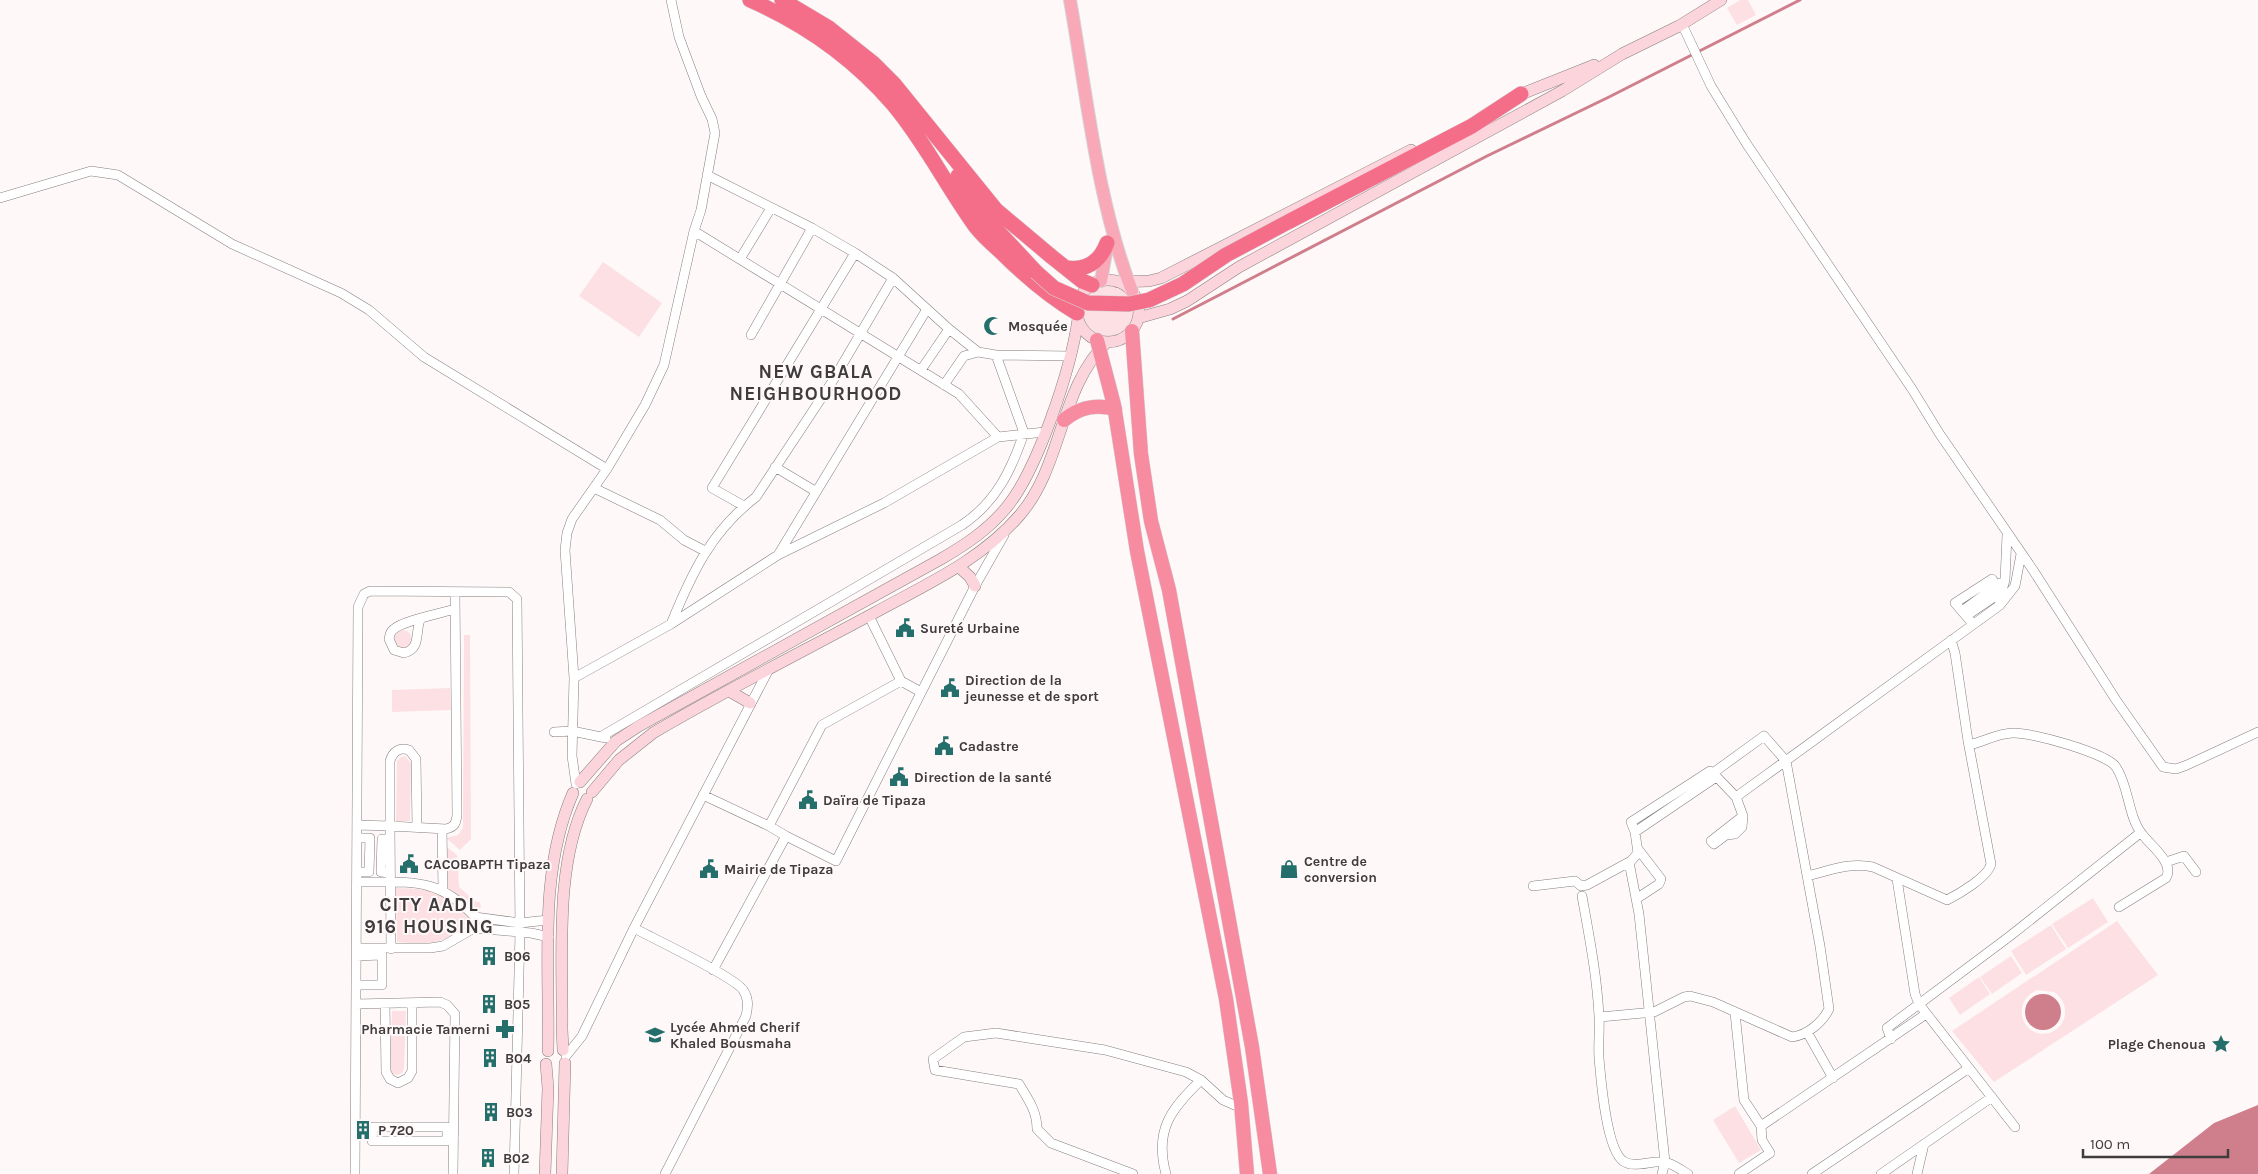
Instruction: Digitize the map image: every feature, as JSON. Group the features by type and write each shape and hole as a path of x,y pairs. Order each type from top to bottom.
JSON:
{"highway":[{"path":"750,0 777,12 813,33 842,54 866,75 894,106 978,229 1034,284 1078,316"},
{"path":"782,0 829,28 873,63 894,84 996,210 1082,281 1096,283"},
{"path":"934,164 1036,272 1054,288 1088,303 1129,304 1149,300 1177,288 1226,255 1481,121 1521,94"},
{"path":"1387,172 1474,137"},
{"path":"945,149 960,180 980,212"},
{"path":"1066,268 1073,269 1088,266 1100,257 1107,243"},
{"path":"1135,325 1140,444 1151,521 1169,590 1252,1047 1270,1174"},
{"path":"1101,344 1115,409 1137,551 1226,998 1241,1108 1247,1174"},
{"path":"1064,420 1071,414 1088,407 1097,406 1115,409"}],"main road":[{"path":"1070,0 1106,208 1126,285 1139,307 1135,325"},
{"path":"1096,283 1126,285 1161,278 1218,247 1521,94 1622,54 1682,24 1721,0"},
{"path":"562,1174 565,1057 562,1029 565,872 572,836 589,795 608,770 634,747 674,721 959,567 1007,530 1021,514 1040,484 1085,370 1101,344 1118,340 1135,325 1187,301 1226,275 1474,137 1562,91 1622,54"},
{"path":"545,1174 548,1088 545,1057 548,1051 548,920 555,850 563,818 576,786 616,741 639,726 968,543 996,519 1017,494 1030,471 1045,432 1071,356 1082,294 1096,283 1107,243 1106,208"},
{"path":"1078,316 1085,332 1101,344"},
{"path":"959,567 970,577 975,586"},
{"path":"729,691 750,703"},
{"path":"576,786 589,784 589,795"},
{"path":"576,786 579,799 589,795"},
{"path":"548,1051 557,1048 565,1057"},
{"path":"546,1064 554,1069 561,1068 565,1057"}],"street":[{"path":"576,786 572,756 574,678 565,550 566,533 572,519 607,469 645,405 664,365 715,133 712,119 679,37 670,0"},
{"path":"1682,24 1711,86 1746,143 2021,554 2116,700 2163,767 2176,770 2258,732"},
{"path":"0,198 91,171 118,175 232,244 341,292 369,310 424,357 607,469"},
{"path":"707,175 812,228 855,253 892,278 978,352"},
{"path":"740,259 771,208"},
{"path":"751,335 812,228"},
{"path":"694,231 959,394 998,437"},
{"path":"744,506 712,488 855,253"},
{"path":"671,624 690,578 705,551 744,506 756,497 832,382 892,278"},
{"path":"778,554 927,309"},
{"path":"920,370 949,329"},
{"path":"944,385 964,356 978,352 996,355 1071,356"},
{"path":"602,736 809,616 974,517 995,496 1024,433 996,355"},
{"path":"574,678 671,624 778,554 884,503 998,437 1045,432"},
{"path":"775,467 815,491"},
{"path":"594,488 660,520 684,540 705,551"},
{"path":"703,795 769,826 836,861 975,586 1007,530"},
{"path":"1992,610 2000,598 2005,580 2008,535"},
{"path":"1736,797 2000,605 2015,586 2021,554"},
{"path":"1973,624 1964,614 1996,585 2005,580"},
{"path":"355,1174 359,603 364,594 370,591 509,592 517,599 520,928 514,1174"},
{"path":"357,825 442,829 452,828 456,823 458,815 455,592"},
{"path":"420,620 455,609"},
{"path":"869,616 901,681 921,692"},
{"path":"1808,876 1848,865 1873,867 1947,900 1983,876 1990,867 1955,653 1951,640"},
{"path":"565,1057 582,1036 634,928 769,669"},
{"path":"769,826 822,724 901,681"},
{"path":"554,732 572,731 602,736 616,741"},
{"path":"1969,745 2010,732 2034,734 2095,754 2114,763 2120,774 2140,833 2166,862 2168,871 2166,878 2119,907"},
{"path":"1600,1017 1654,1012 1684,997 1690,996 1713,1002 1785,1035 1796,1036 1807,1032 1826,1014 1829,1003 1808,876 1786,761 1764,736 1714,775"},
{"path":"391,949 390,873 381,872 382,839 390,839 390,761 396,751 404,749 412,752 416,759 417,828"},
{"path":"1583,892 1593,883 1636,857 1638,849 1631,822 1710,771 1736,797 1743,816"},
{"path":"442,829 443,890"},
{"path":"1891,1039 1887,1028 2010,936 2140,833"},
{"path":"713,970 786,836"},
{"path":"357,838 370,838 369,872 357,872"},
{"path":"1636,898 1658,884 1661,879 1638,849"},
{"path":"2166,862 2184,856 2196,872"},
{"path":"1629,862 1636,898 1666,1162 1662,1174"},
{"path":"1897,879 1915,994 1919,1004 2015,1127"},
{"path":"1533,886 1575,881 1583,892 1600,1017 1599,1057 1604,1103 1614,1147 1619,1156 1626,1162 1636,1164 1666,1162 1688,1174"},
{"path":"357,882 428,884 443,890 465,906 475,917 549,937"},
{"path":"474,928 475,917"},
{"path":"356,952 440,947 474,928 520,928 548,920"},
{"path":"634,928 713,970 743,989 748,1005 746,1016 665,1174"},
{"path":"356,952 382,955 382,985 356,986"},
{"path":"412,1003 412,1070 406,1080 398,1082 390,1080 386,1072 382,1004 379,998 438,996 438,1002"},
{"path":"356,1004 438,1002 447,1005 455,1014 450,1134 453,1174"},
{"path":"1735,1013 1744,1100 1761,1126 1762,1140 1770,1153 1740,1174"},
{"path":"1761,1126 1926,1014"},
{"path":"1807,1032 1833,1078"},
{"path":"1133,1174 1050,1143 1038,1129 1033,1107 1019,1084 935,1070 933,1060 964,1037 996,1033 1105,1050 1186,1072 1201,1080 1223,1100 1241,1108"},
{"path":"1812,1174 1969,1068"},
{"path":"1166,1174 1163,1163 1163,1134 1170,1115 1201,1080"},
{"path":"1881,1174 1992,1098"},
{"path":"373,1127 447,1127 450,1134 447,1141 372,1141 373,1127"},
{"path":"1917,1174 1924,1144"}],"shaded area":[{"path":"1740,0 1748,0 1756,15 1737,25 1727,8"},
{"path":"603,262 662,303 639,337 579,296"},
{"path":"1108,286 1118,288 1126,293 1131,301 1133,311 1131,321 1126,329 1118,334 1108,336 1098,334 1090,329 1085,321 1083,311 1085,301 1090,293 1098,288"},
{"path":"403,630 409,633 412,639 409,645 403,648 397,645 394,639 397,633"},
{"path":"464,635 470,635 471,839 460,850 446,838 458,835 463,828"},
{"path":"450,688 451,710 392,712 392,690"},
{"path":"405,756 411,763 410,821 396,821 397,761"},
{"path":"447,847 457,855 459,887 476,902 480,902 481,908 476,908 448,889"},
{"path":"396,888 420,889 443,896 470,914 468,921 453,935 436,942 397,942"},
{"path":"2093,898 2108,922 2068,948 2052,924"},
{"path":"2117,921 2158,975 1994,1082 1952,1031","holes":["2038,990 2054,992 2063,1002 2065,1008 2064,1019 2061,1025 2050,1033 2040,1034 2032,1031 2026,1025 2023,1018 2024,1002 2029,995"]},
{"path":"2051,925 2066,949 2026,975 2011,951"},
{"path":"2011,956 2022,973 1992,994 1980,977"},
{"path":"1979,977 1990,994 1960,1015 1949,998"},
{"path":"2043,994 2050,995 2056,999 2060,1005 2060,1019 2056,1025 2050,1029 2043,1030 2036,1029 2030,1025 2026,1019 2025,1012 2026,1005 2030,999 2036,995"},
{"path":"392,1011 406,1011 404,1068 403,1072 398,1075 393,1074 390,1069"},
{"path":"2258,1105 2258,1174 2149,1174 2214,1123"},
{"path":"1735,1106 1761,1150 1739,1163 1713,1120"}],"waterway":[{"path":"1173,319 1487,156 1609,97 1800,0"}],"place":[{"name":"Mosquée","path":"993,326"},
{"name":"Sureté Urbaine","path":"905,628"},
{"name":"Direction de la jeunesse et de sport","path":"950,688"},
{"name":"Cadastre","path":"944,746"},
{"name":"Direction de la santé","path":"899,777"},
{"name":"Daïra de Tipaza","path":"808,800"},
{"name":"CACOBAPTH Tipaza","path":"409,864"},
{"name":"Mairie de Tipaza","path":"709,869"},
{"name":"Centre de conversion","path":"1289,869"},
{"name":"B06","path":"489,956"},
{"name":"B05","path":"489,1004"},
{"name":"Pharmacie Tamerni","path":"505,1029"},
{"name":"Lycée Ahmed Cherif Khaled Bousmaha","path":"655,1035"},
{"name":"Plage Chenoua","path":"2221,1044"},
{"name":"B04","path":"490,1058"},
{"name":"B03","path":"491,1112"},
{"name":"P 720","path":"363,1130"},
{"name":"B02","path":"488,1158"}],"district":[{"name":"NEW GBALA NEIGHBOURHOOD","path":"816,383"},
{"name":"CITY AADL 916 HOUSING","path":"429,916"}]}
